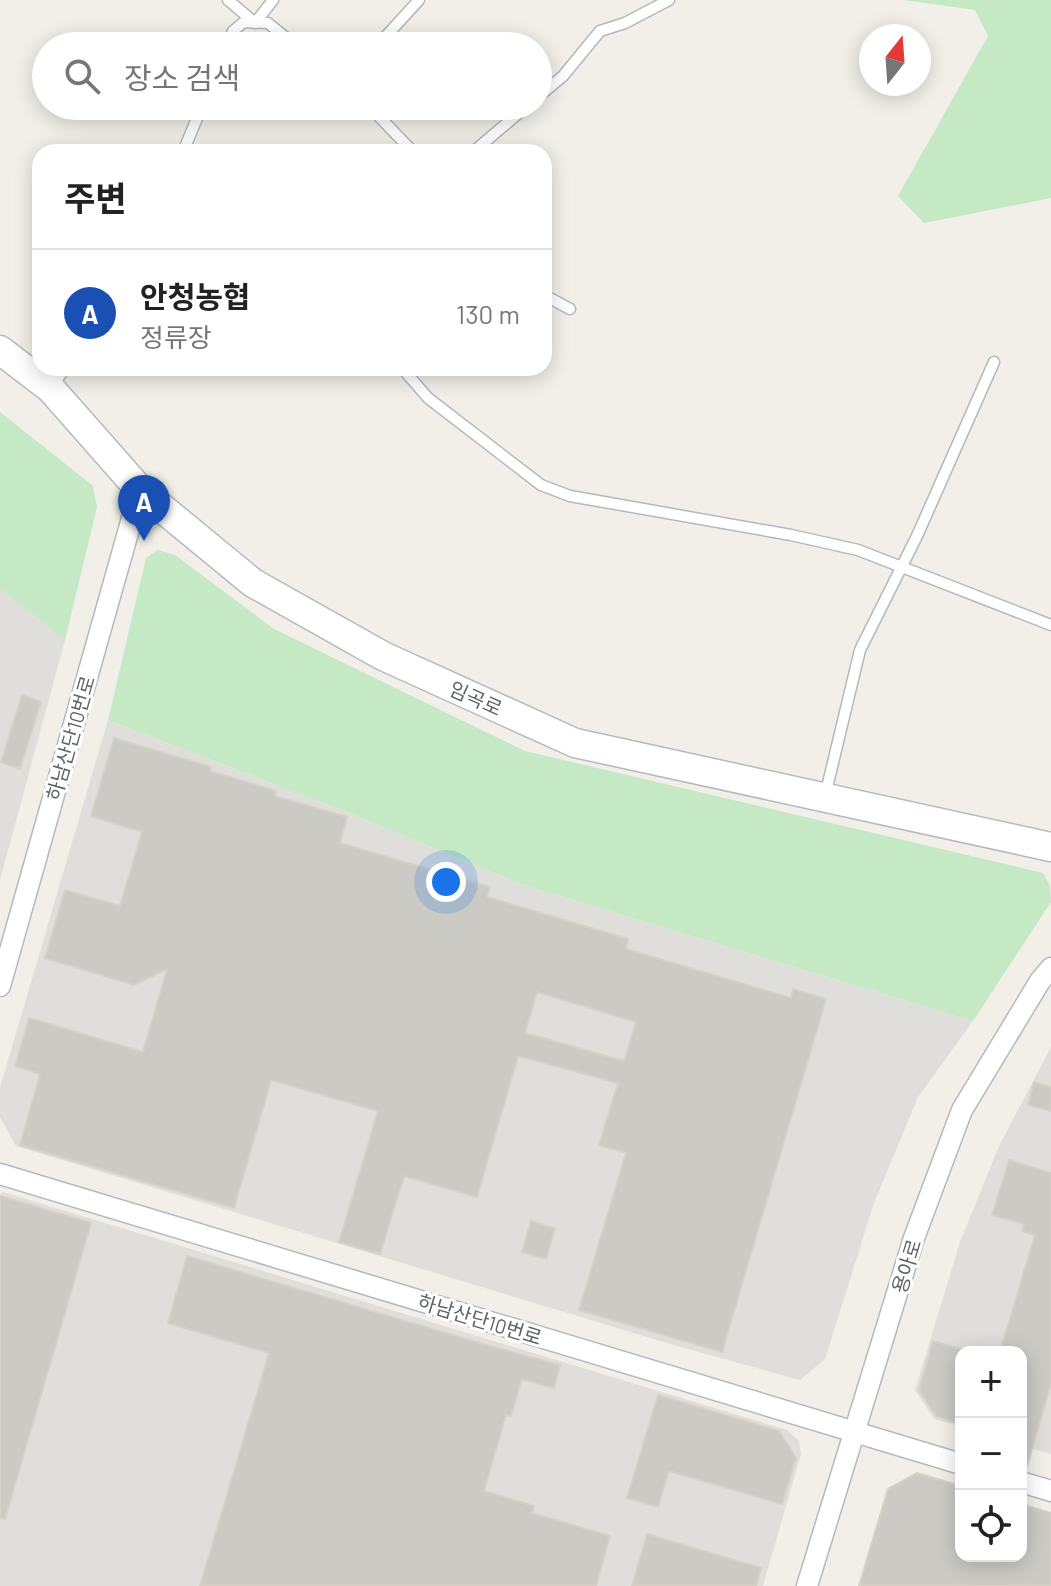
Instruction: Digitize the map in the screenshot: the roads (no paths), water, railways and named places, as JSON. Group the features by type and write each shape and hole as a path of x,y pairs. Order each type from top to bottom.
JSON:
{"main road":[{"name":"임곡로","path":"0,350 32,365"},
{"name":"임곡로","path":"58,378 140,490 253,583 383,656 575,743 1051,847"}],"street":[{"name":"하남산단10번로","path":"0,986 140,490"},
{"name":"용아로","path":"807,1586 914,1238 962,1110 1040,981 1051,968"},
{"name":"하남산단10번로","path":"0,1174 955,1462"},
{"path":"1027,1484 1051,1491"}],"lane":[{"path":"228,0 255,23"},
{"path":"255,23 273,0"},
{"path":"390,32 419,0"},
{"path":"552,85 600,31 625,23 669,0"},
{"path":"233,32 244,22 268,23 279,32"},
{"path":"186,144 196,120"},
{"path":"382,120 405,144"},
{"path":"482,144 511,120"},
{"path":"552,299 570,309"},
{"path":"825,798 860,650 994,362"},
{"path":"409,376 428,398 541,485 570,496 858,550 1051,625"}],"place":[{"name":"안청농협","path":"144,541"}]}
